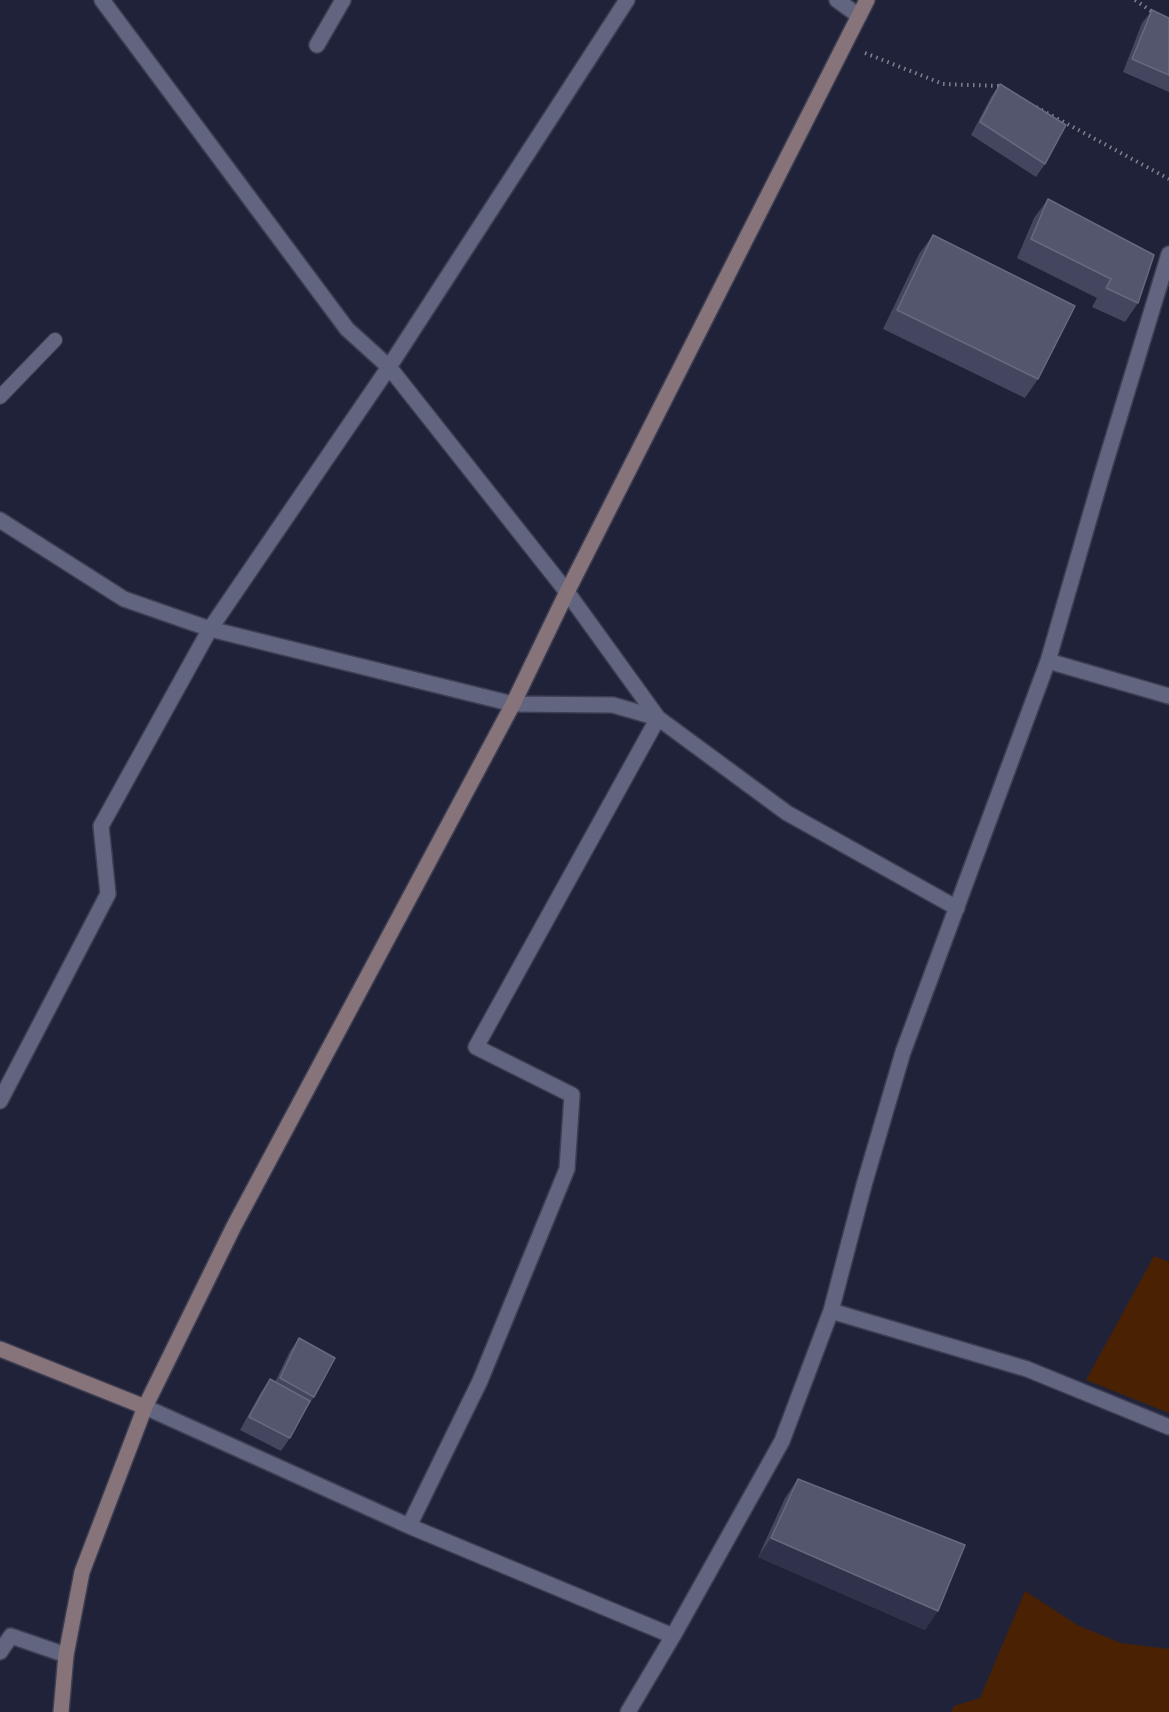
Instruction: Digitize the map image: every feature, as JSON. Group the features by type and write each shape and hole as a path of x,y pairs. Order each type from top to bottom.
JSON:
{"street":[{"path":"102,0 347,328 389,367 567,592 658,718 787,813 957,908"},
{"path":"317,45 343,0"},
{"path":"0,1101 6,1073 108,894 101,826 210,629 389,367 627,0"},
{"path":"837,0 860,16"},
{"path":"61,1712 66,1655 82,1572 145,1407 234,1226 513,704 567,592 867,0"},
{"path":"628,1712 782,1441 831,1311 864,1185 903,1052 1048,661 1169,254"},
{"path":"0,520 124,599 210,629 513,704 613,705 658,718"},
{"path":"1048,661 1169,696"},
{"path":"409,1526 480,1381 567,1169 572,1095 476,1047 658,718"},
{"path":"831,1311 1027,1369 1169,1427"},
{"path":"0,1349 145,1407 409,1526 673,1636"},
{"path":"0,1652 11,1636 66,1655"}],"lane":[{"path":"0,397 54,340"}],"path":[{"path":"1135,0 1160,17"},
{"path":"845,44 944,84 998,86 1008,91"},
{"path":"1028,102 1169,179"}],"shaded area":[{"path":"1154,1256 1169,1262 1169,1413 1086,1380"},
{"path":"1025,1591 1079,1626 1121,1643 1169,1649 1169,1712 951,1712 954,1706 980,1698"}],"building":[{"path":"1152,10 1169,18 1169,75 1132,59"},
{"path":"1000,84 1066,125 1045,164 980,122"},
{"path":"1048,199 1154,255 1138,303 1106,288 1111,279 1031,239"},
{"path":"933,235 1075,306 1038,379 897,310"},
{"path":"299,1338 335,1358 314,1397 280,1378"},
{"path":"270,1379 310,1401 290,1438 249,1417"},
{"path":"798,1479 965,1545 938,1611 771,1538"}]}
